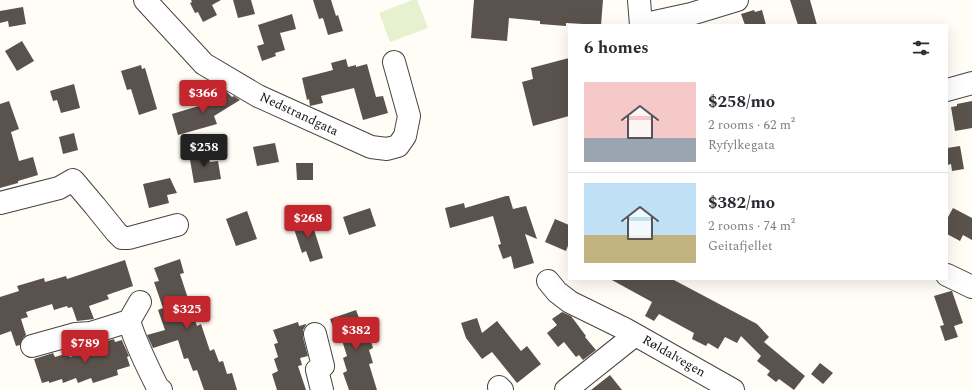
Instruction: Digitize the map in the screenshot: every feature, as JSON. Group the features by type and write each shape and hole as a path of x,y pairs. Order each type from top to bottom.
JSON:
{"street":[{"name":"Nedstrandgata","path":"145,0 204,64 258,96 370,147 386,149 398,146 405,136 409,116 394,62"},
{"path":"639,0 641,24"},
{"path":"651,24 692,20 737,0"},
{"path":"948,90 972,83"},
{"path":"0,203 59,188 73,180 122,238 129,238 176,225"},
{"path":"948,275 972,287"},
{"name":"Røldalvegen","path":"548,281 557,292 570,302 636,335 733,390"},
{"path":"32,346 75,334 91,333 129,321 140,302"},
{"path":"129,321 151,387"},
{"path":"315,334 323,366 317,370 322,390"},
{"name":"Røldalvegen","path":"566,390 636,335"}],"green space":[{"path":"412,0 417,0 428,28 390,42 379,13"}],"building":[{"path":"191,0 221,0 212,5 217,15 203,22 198,12 195,13 190,3 192,2"},
{"path":"233,0 251,0 255,14 238,18"},
{"path":"313,0 331,0 343,31 328,35 323,18 319,19"},
{"path":"474,0 603,0 601,24 566,23 566,26 540,24 540,21 509,18 507,41 471,38"},
{"path":"790,0 810,0 817,24 798,24"},
{"path":"23,7 26,24 9,27 8,21 0,23 0,11"},
{"path":"754,10 755,12 762,10 766,24 745,24 741,14"},
{"path":"292,14 296,29 280,33 285,50 275,53 276,56 262,61 257,46 264,44 258,25"},
{"path":"22,41 34,61 17,71 5,51"},
{"path":"568,58 568,116 533,126 522,82 533,79 531,68"},
{"path":"346,59 348,67 356,65 356,67 367,64 376,97 383,96 388,113 363,120 354,88 321,96 323,103 310,106 309,99 307,100 302,78 333,70 331,63"},
{"path":"141,65 142,69 145,68 157,109 139,115 131,89 127,90 121,71"},
{"path":"74,84 80,108 61,113 57,100 53,101 50,91"},
{"path":"226,91 232,97 234,96 240,100 214,116 217,124 178,135 172,114 212,102 209,96"},
{"path":"9,101 19,129 11,132 19,161 33,157 38,175 0,188 0,104"},
{"path":"972,101 972,128 955,131 951,107 957,106 957,104"},
{"path":"74,133 78,150 63,154 59,137"},
{"path":"275,143 279,162 257,166 253,147"},
{"path":"960,146 964,169 952,171 951,164 948,165 948,148"},
{"path":"208,150 210,162 218,161 221,179 194,183 189,154"},
{"path":"296,163 313,163 313,180 297,180"},
{"path":"170,178 177,193 167,195 169,203 149,208 143,184"},
{"path":"509,196 513,209 526,206 537,239 525,234 534,263 514,269 511,256 503,259 498,245 501,244 493,216 450,228 445,208 464,203 465,208"},
{"path":"370,208 376,226 349,235 343,217"},
{"path":"953,208 972,218 972,240 963,235 960,241 948,235 948,217"},
{"path":"247,211 257,239 236,246 226,219"},
{"path":"310,217 323,258 310,262 306,251 302,253 292,223"},
{"path":"555,219 568,225 568,246 566,251 545,242"},
{"path":"180,259 184,273 180,274 197,326 201,324 210,351 214,349 219,362 223,361 227,374 232,373 237,390 204,390 197,370 193,371 188,358 184,359 178,340 153,348 147,335 165,330 158,310 163,308 154,282 159,281 154,268"},
{"path":"125,260 133,286 107,295 109,299 89,306 94,319 77,321 72,307 68,308 67,306 54,310 52,304 26,312 28,317 21,319 26,335 20,345 16,346 11,331 0,335 0,297 19,291 17,286 44,278 45,282 66,276 67,279"},
{"path":"612,280 674,280 757,324 769,337 764,342 805,376 794,390 779,379 776,382 767,375 770,371 757,361 761,356 741,336 737,343 725,337 718,349 708,343 706,346 692,339 694,333 659,314 654,321 645,316 652,302"},
{"path":"952,291 963,323 954,326 958,337 945,341 940,326 944,325 934,296"},
{"path":"356,310 361,323 365,322 373,348 369,350 373,363 369,364 377,390 349,390 343,373 347,371 343,358 347,356 339,331 335,332 330,319"},
{"path":"562,312 571,316 596,350 583,360 579,355 576,357 564,342 558,347 547,333 557,325 552,319"},
{"path":"477,318 482,333 497,321 521,351 527,346 541,364 517,383 492,352 482,359 466,338 461,323"},
{"path":"298,322 299,326 306,324 303,330 303,337 308,356 300,358 302,365 298,366 306,390 277,390 272,374 278,371 274,359 278,357 274,344 278,343 273,330"},
{"path":"114,339 115,342 122,340 129,356 127,357 130,366 117,370 118,375 93,383 91,378 78,383 76,378 63,383 62,379 49,383 49,381 42,383 34,359 53,353 55,357 68,353 70,357 102,346 101,343"},
{"path":"820,363 833,373 823,384 811,374"},
{"path":"610,375 622,390 591,390"}]}
